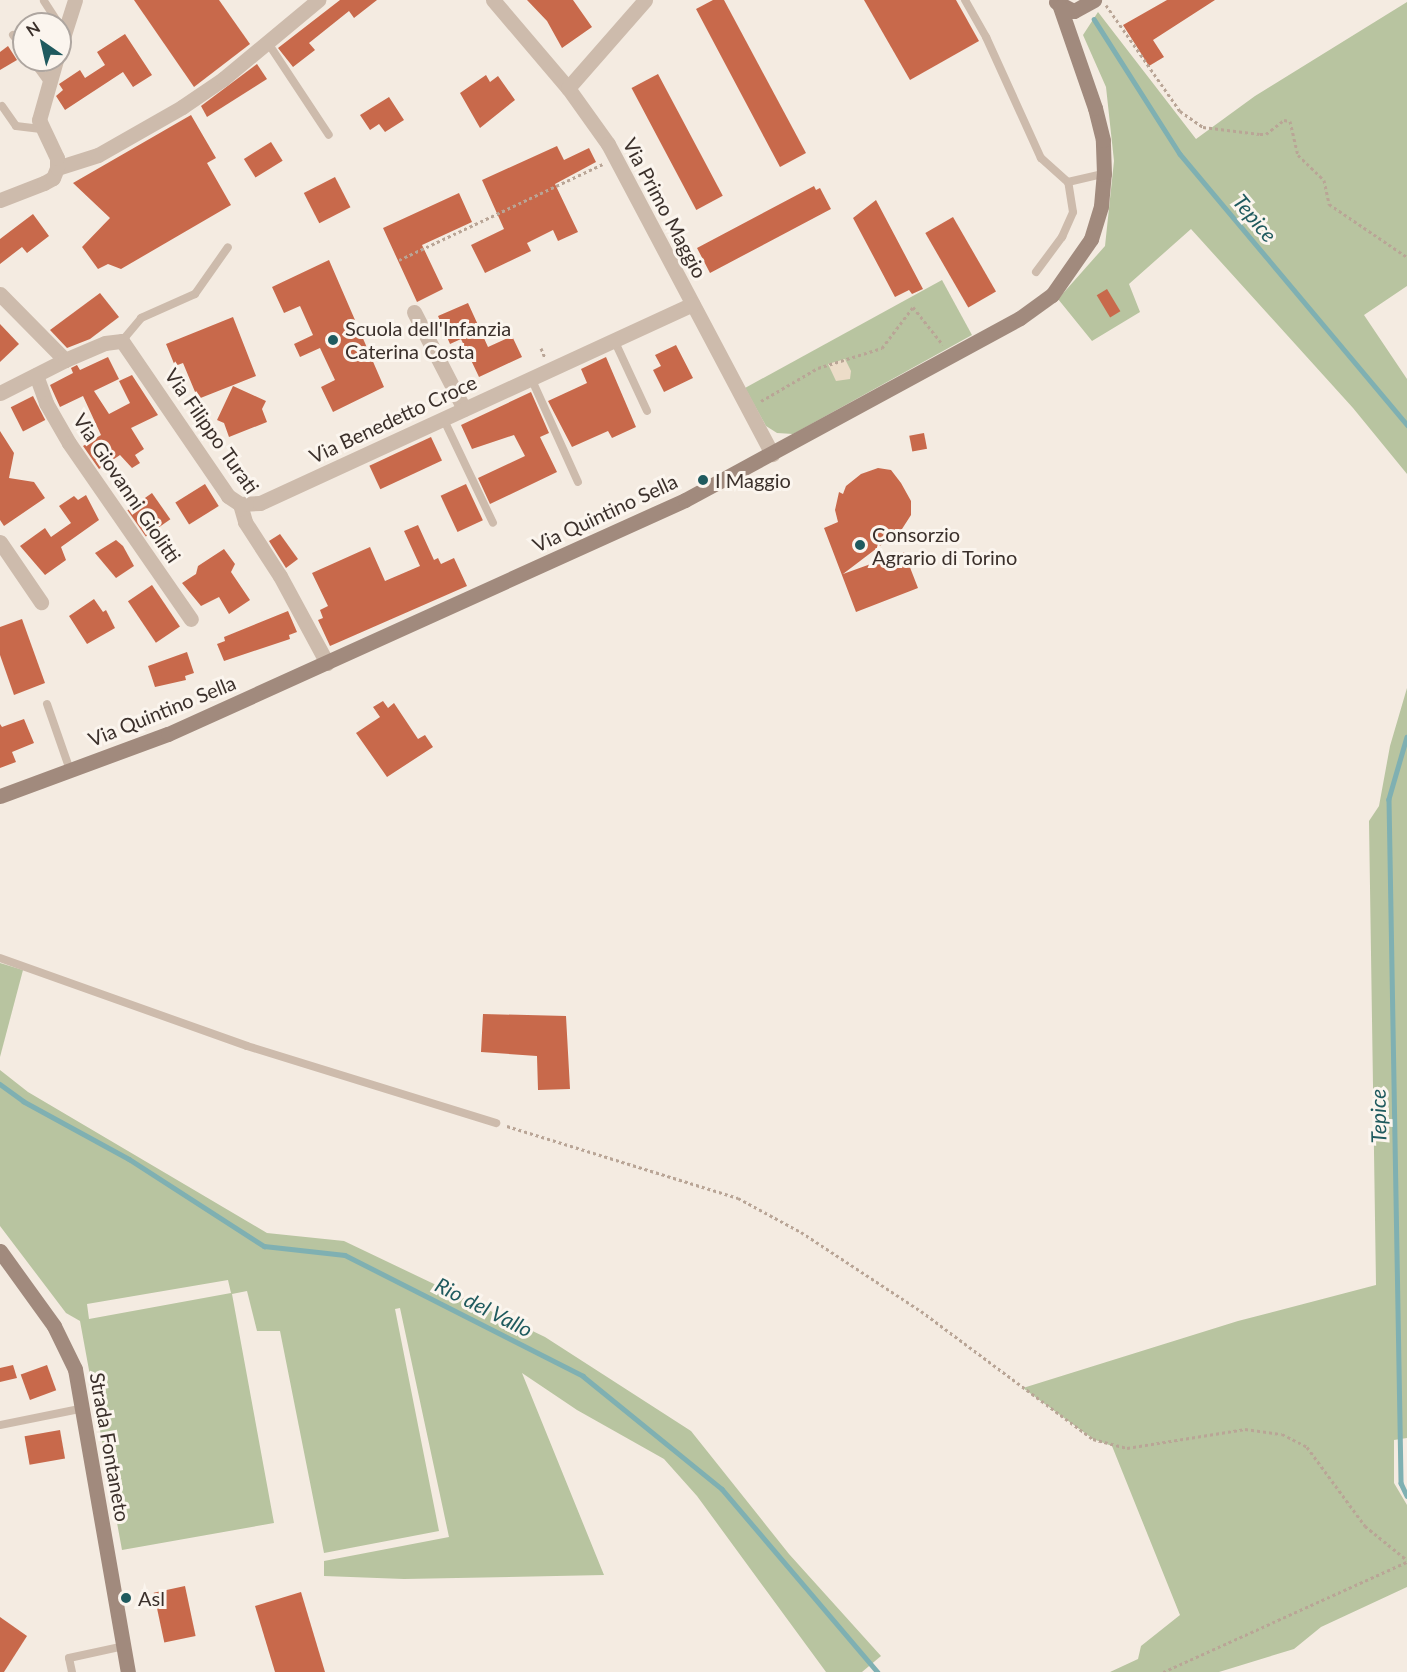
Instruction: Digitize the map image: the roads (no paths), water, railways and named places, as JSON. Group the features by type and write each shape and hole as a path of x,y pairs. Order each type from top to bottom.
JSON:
{"street":[{"path":"57,168 98,155 182,107 268,43 318,0"},
{"name":"Via Primo Maggio","path":"493,0 568,88 616,158 771,454"},
{"path":"568,88 645,0"},
{"path":"1057,3 1091,3"},
{"name":"Via Quintino Sella","path":"0,796 168,734 685,500 1020,318 1052,295 1091,239 1101,206 1104,174 1103,140 1072,35 1057,3"},
{"path":"1072,35 1091,3"},
{"path":"0,200 53,178 57,168 57,158 40,129 39,120 52,72"},
{"path":"0,294 65,360"},
{"name":"Via Benedetto Croce","path":"240,504 260,503 531,378 615,342 692,304"},
{"path":"414,312 464,409"},
{"path":"0,393 65,360 105,343 122,341"},
{"name":"Via Filippo Turati","path":"122,341 228,496 240,504 245,522 280,576 327,663"},
{"name":"Via Giovanni Giolitti","path":"36,375 46,403 69,443 191,619"},
{"path":"0,542 41,602"},
{"name":"Strada Fontaneto","path":"0,1251 54,1326 75,1369 84,1408 128,1672"}],"lane":[{"path":"965,0 986,37 1041,158 1068,182 1073,212 1056,247 1036,272"},
{"path":"268,43 329,135"},
{"path":"41,72 49,83"},
{"path":"2,106 16,126 40,129"},
{"path":"1068,182 1104,174"},
{"path":"122,341 141,318 195,294 228,247"},
{"path":"615,342 647,411"},
{"path":"531,378 578,483"},
{"path":"443,418 493,523"},
{"path":"47,704 71,771"},
{"path":"0,957 248,1046 496,1123"},
{"path":"0,1425 84,1408"},
{"path":"72,1672 69,1658 124,1646"}],"waterway":[{"name":"Tepice","path":"1094,19 1180,154 1407,425"},
{"name":"Tepice","path":"1407,737 1389,799 1401,1483 1407,1496"},
{"name":"Rio del Vallo","path":"0,1084 23,1101 129,1159 264,1246 345,1255 583,1376 722,1489 878,1672"}],"place":[{"name":"Scuola dell'Infanzia Caterina Costa","path":"333,340"},
{"name":"I Maggio","path":"703,480"},
{"name":"Consorzio Agrario di Torino","path":"860,545"},
{"name":"Asl","path":"126,1598"}]}
